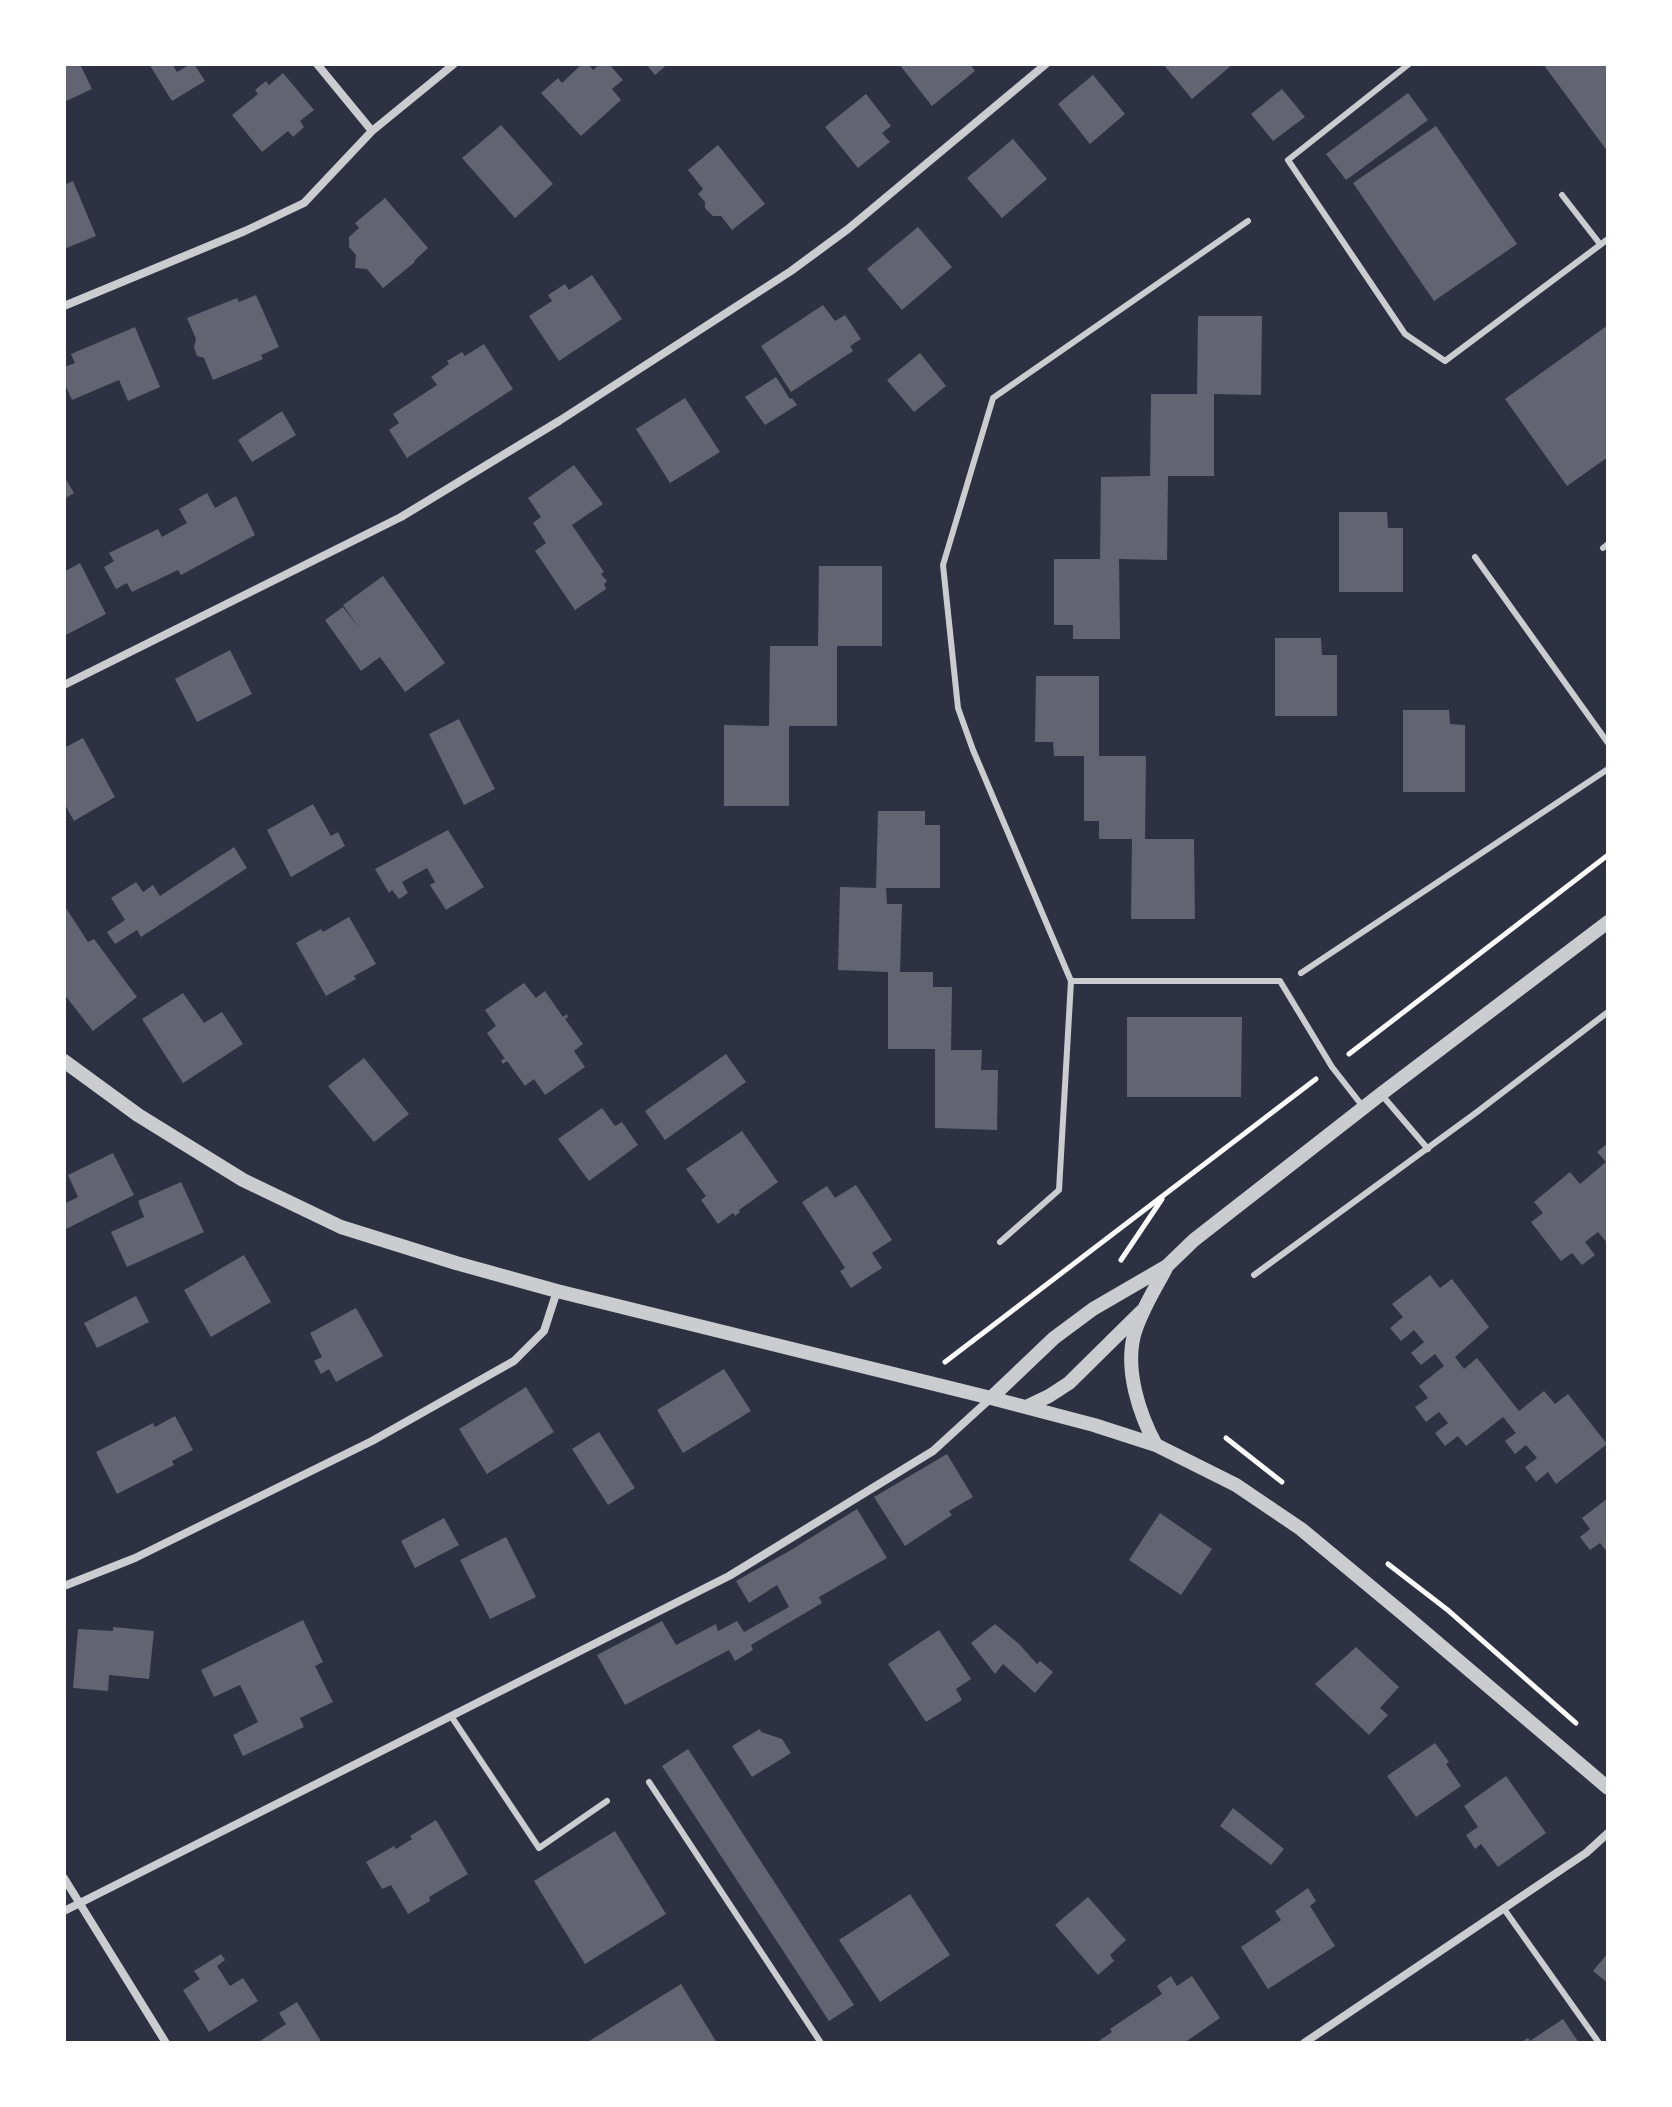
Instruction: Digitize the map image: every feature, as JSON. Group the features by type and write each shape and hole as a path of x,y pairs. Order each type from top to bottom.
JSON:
{"street":[{"path":"317,64 372,131"},
{"path":"64,306 245,231 304,203 372,131 454,64"},
{"path":"64,685 401,517 534,437 791,271 848,229 1046,64"},
{"path":"64,1911 729,1576 933,1451 1054,1338 1093,1309 1167,1266 1194,1240 1381,1094 1608,922"},
{"path":"64,1061 138,1115 243,1180 341,1227 557,1291 991,1398 1156,1445 1236,1485 1301,1529 1608,1788"},
{"path":"1156,1445 1140,1407 1131,1353 1144,1309 1167,1266"},
{"path":"64,1586 135,1558 372,1441 514,1361 544,1331 557,1291"},
{"path":"1026,1407 1069,1383 1144,1309"},
{"path":"1304,2043 1586,1853 1608,1833"},
{"path":"64,1878 166,2043"}],"lane":[{"path":"1409,64 1288,160 1405,334 1445,361 1608,239"},
{"path":"1562,195 1600,244"},
{"path":"1000,1242 1059,1190 1071,981 958,708 943,565 993,398 1248,221"},
{"path":"1475,557 1608,743"},
{"path":"1301,973 1608,769"},
{"path":"1071,981 1280,981 1332,1067 1364,1108"},
{"path":"1254,1275 1428,1149 1608,1012"},
{"path":"1381,1094 1428,1149"},
{"path":"451,1716 539,1848 607,1801"},
{"path":"649,1782 821,2043"},
{"path":"1504,1909 1599,2043"}],"path":[{"path":"1345,1057 1608,855"},
{"path":"941,1365 1317,1078"},
{"path":"1093,1309 1165,1195"}],"building":[{"path":"64,64 80,64 92,89 64,102"},
{"path":"149,64 172,64 177,72 194,64 205,81 172,101"},
{"path":"582,64 588,64 593,70 600,64 609,64 623,80 612,89 621,100 581,136 541,93 558,78 562,83"},
{"path":"646,64 668,64 655,75"},
{"path":"899,64 970,64 975,71 932,106"},
{"path":"1163,64 1233,64 1192,99"},
{"path":"1543,64 1608,64 1608,152"},
{"path":"283,73 314,110 300,121 304,127 293,137 288,131 262,152 232,115 258,94 255,90 266,81 269,85"},
{"path":"1093,75 1125,114 1090,144 1058,104"},
{"path":"1282,89 1305,117 1273,141 1251,114"},
{"path":"1408,93 1428,120 1346,180 1326,154"},
{"path":"866,94 891,126 882,133 890,142 858,168 825,127"},
{"path":"501,125 553,184 515,218 462,158"},
{"path":"1436,126 1517,244 1434,301 1353,183"},
{"path":"1013,139 1047,179 1002,218 967,178"},
{"path":"718,145 765,204 732,230 721,216 713,216 705,208 705,202 698,194 703,189 688,170"},
{"path":"73,181 96,236 64,249 64,185"},
{"path":"385,198 428,248 383,288 367,269 355,268 356,255 349,247 349,237 359,228 355,223"},
{"path":"918,227 952,267 902,310 867,269"},
{"path":"592,275 622,319 559,361 529,316 552,301 548,295 565,284 569,290"},
{"path":"256,295 279,347 261,355 263,359 213,380 204,358 197,356 194,347 196,339 187,318 237,298 239,302"},
{"path":"823,305 835,321 845,315 861,339 850,346 853,351 791,392 761,346"},
{"path":"1198,316 1262,316 1261,395 1214,394 1214,476 1168,476 1167,560 1119,559 1120,639 1073,639 1073,625 1054,625 1054,559 1100,559 1101,477 1150,476 1151,394 1197,394"},
{"path":"1608,325 1608,457 1567,486 1505,399"},
{"path":"135,327 160,387 128,401 119,380 72,400 64,382 64,367 75,363 71,354"},
{"path":"484,344 513,389 407,458 389,430 399,423 393,414 437,385 431,377 449,364 447,361 462,352 465,356"},
{"path":"920,353 946,386 914,412 887,380"},
{"path":"776,377 797,405 765,425 745,397"},
{"path":"685,398 720,452 670,483 636,429"},
{"path":"282,411 296,435 252,462 238,440"},
{"path":"574,465 603,504 572,525 607,581 604,584 606,589 575,610 535,551 546,543 533,523 541,517 528,498"},
{"path":"64,476 74,493 64,499"},
{"path":"207,493 215,508 236,496 255,535 181,575 178,570 132,592 127,583 116,589 104,567 114,561 109,553 158,529 162,537 187,523 179,509"},
{"path":"1339,512 1387,512 1388,528 1403,528 1403,592 1339,592"},
{"path":"80,563 106,614 64,636 64,572"},
{"path":"819,566 882,566 882,646 837,646 837,726 789,726 789,806 724,806 724,725 769,726 770,646 818,646"},
{"path":"383,576 445,663 405,692 380,657 361,671 325,620 343,607 360,629 343,605"},
{"path":"1275,638 1321,638 1322,655 1337,655 1337,716 1275,716"},
{"path":"230,650 252,694 197,722 175,679"},
{"path":"1036,676 1099,676 1099,756 1146,756 1145,839 1194,839 1195,919 1131,919 1132,839 1099,839 1099,821 1084,821 1084,756 1054,756 1053,742 1035,742"},
{"path":"1403,710 1449,710 1450,724 1465,725 1465,792 1403,792"},
{"path":"459,719 495,789 464,805 429,734"},
{"path":"83,738 115,797 74,821 64,803 64,748"},
{"path":"313,804 331,836 338,832 345,846 291,877 267,830"},
{"path":"878,811 925,811 925,825 940,825 940,888 886,888 887,904 902,904 900,972 933,972 933,987 952,987 951,1050 982,1050 981,1070 998,1070 997,1130 935,1128 935,1049 888,1049 888,972 838,970 840,887 876,888"},
{"path":"448,830 484,887 446,910 430,885 435,882 427,868 402,882 408,893 399,899 392,890 389,893 375,869"},
{"path":"234,847 247,868 141,937 137,930 115,944 107,932 125,920 111,898 136,882 143,892 153,885 160,896"},
{"path":"64,905 88,942 94,939 137,997 93,1031 64,994"},
{"path":"349,917 376,964 326,996 296,943"},
{"path":"524,983 536,998 545,991 563,1017 567,1014 565,1019 583,1044 574,1051 585,1067 545,1095 534,1079 525,1086 507,1061 503,1064 501,1060 505,1059 487,1033 496,1026 485,1010"},
{"path":"183,993 204,1023 222,1012 243,1044 183,1083 142,1019"},
{"path":"1127,1017 1242,1017 1241,1097 1127,1097"},
{"path":"726,1054 746,1082 665,1140 645,1111"},
{"path":"364,1058 409,1114 374,1142 328,1086"},
{"path":"602,1108 615,1126 622,1122 638,1145 589,1181 558,1139"},
{"path":"742,1131 778,1182 735,1216 733,1213 718,1224 701,1200 706,1196 686,1169"},
{"path":"1608,1143 1608,1244 1598,1232 1585,1242 1595,1255 1582,1265 1572,1253 1561,1261 1531,1222 1543,1213 1534,1202 1570,1172 1580,1184 1606,1162 1597,1152"},
{"path":"113,1153 134,1195 64,1230 64,1204 78,1197 68,1175"},
{"path":"181,1182 204,1232 127,1267 111,1232 144,1217 138,1201"},
{"path":"856,1185 892,1240 872,1253 882,1268 851,1288 840,1271 845,1268 802,1202 827,1186 835,1198"},
{"path":"244,1255 271,1302 211,1337 184,1290"},
{"path":"1430,1275 1440,1288 1452,1279 1489,1327 1455,1357 1464,1369 1477,1358 1519,1411 1544,1391 1555,1404 1568,1394 1607,1444 1556,1484 1548,1472 1536,1482 1525,1467 1537,1458 1526,1445 1515,1454 1505,1441 1516,1433 1503,1417 1466,1446 1458,1436 1445,1446 1435,1433 1448,1423 1439,1412 1426,1422 1415,1407 1428,1398 1419,1386 1444,1366 1435,1354 1421,1365 1411,1353 1424,1342 1414,1330 1401,1341 1390,1328 1403,1317 1392,1304"},
{"path":"136,1296 149,1322 97,1348 84,1323"},
{"path":"356,1308 383,1356 336,1382 329,1369 321,1374 314,1361 322,1357 310,1333"},
{"path":"724,1369 751,1411 683,1453 657,1410"},
{"path":"526,1387 554,1432 487,1474 459,1429"},
{"path":"175,1416 193,1450 172,1461 174,1465 117,1494 96,1452 153,1423 155,1427"},
{"path":"599,1432 635,1488 608,1505 572,1449"},
{"path":"947,1454 973,1497 949,1511 952,1515 905,1546 874,1497"},
{"path":"1608,1498 1608,1553 1600,1543 1590,1550 1580,1537 1590,1529 1582,1518"},
{"path":"857,1509 887,1558 819,1597 822,1603 751,1645 753,1650 735,1661 729,1650 625,1705 597,1655 662,1621 676,1645 716,1624 718,1631 737,1621 744,1632 789,1607 777,1585 749,1603 736,1581"},
{"path":"1160,1513 1212,1549 1181,1595 1129,1560"},
{"path":"444,1518 459,1545 415,1568 401,1541"},
{"path":"506,1537 536,1597 490,1619 460,1560"},
{"path":"303,1620 323,1662 315,1666 333,1702 300,1718 304,1727 243,1756 233,1735 258,1722 240,1685 214,1697 201,1670"},
{"path":"995,1624 1037,1664 1040,1661 1053,1672 1035,1693 1003,1664 995,1674 971,1643"},
{"path":"113,1627 154,1631 149,1679 109,1675 108,1691 73,1688 78,1629 113,1631"},
{"path":"939,1630 971,1679 956,1689 962,1700 926,1722 888,1664"},
{"path":"1356,1647 1399,1687 1380,1708 1388,1715 1369,1735 1315,1684"},
{"path":"760,1729 782,1739 791,1753 752,1777 732,1746"},
{"path":"1435,1743 1461,1786 1416,1817 1387,1776"},
{"path":"688,1749 854,2005 829,2021 662,1766"},
{"path":"1506,1776 1546,1833 1498,1867 1481,1844 1475,1849 1466,1835 1478,1827 1464,1806"},
{"path":"1233,1808 1284,1849 1271,1865 1220,1826"},
{"path":"436,1820 468,1874 429,1897 430,1901 408,1914 391,1885 382,1889 366,1862 394,1846 396,1849"},
{"path":"615,1831 666,1914 585,1964 534,1881"},
{"path":"1308,1888 1316,1901 1310,1906 1335,1946 1268,1989 1241,1947 1281,1920 1275,1911"},
{"path":"910,1894 950,1955 880,2002 839,1940"},
{"path":"1088,1897 1126,1940 1110,1955 1114,1961 1098,1975 1055,1925"},
{"path":"1608,1953 1608,1983 1593,1971"},
{"path":"221,1954 225,1960 217,1966 230,1986 243,1978 258,2001 209,2032 183,1990 200,1979 194,1971"},
{"path":"1171,1976 1177,1986 1192,1976 1220,2018 1184,2043 1100,2043 1112,2032 1110,2029 1162,1994 1157,1986"},
{"path":"681,1984 717,2043 586,2043"},
{"path":"297,2002 322,2043 257,2043 286,2024 279,2013"},
{"path":"1563,2019 1579,2043 1520,2043 1528,2038 1530,2041"}]}
